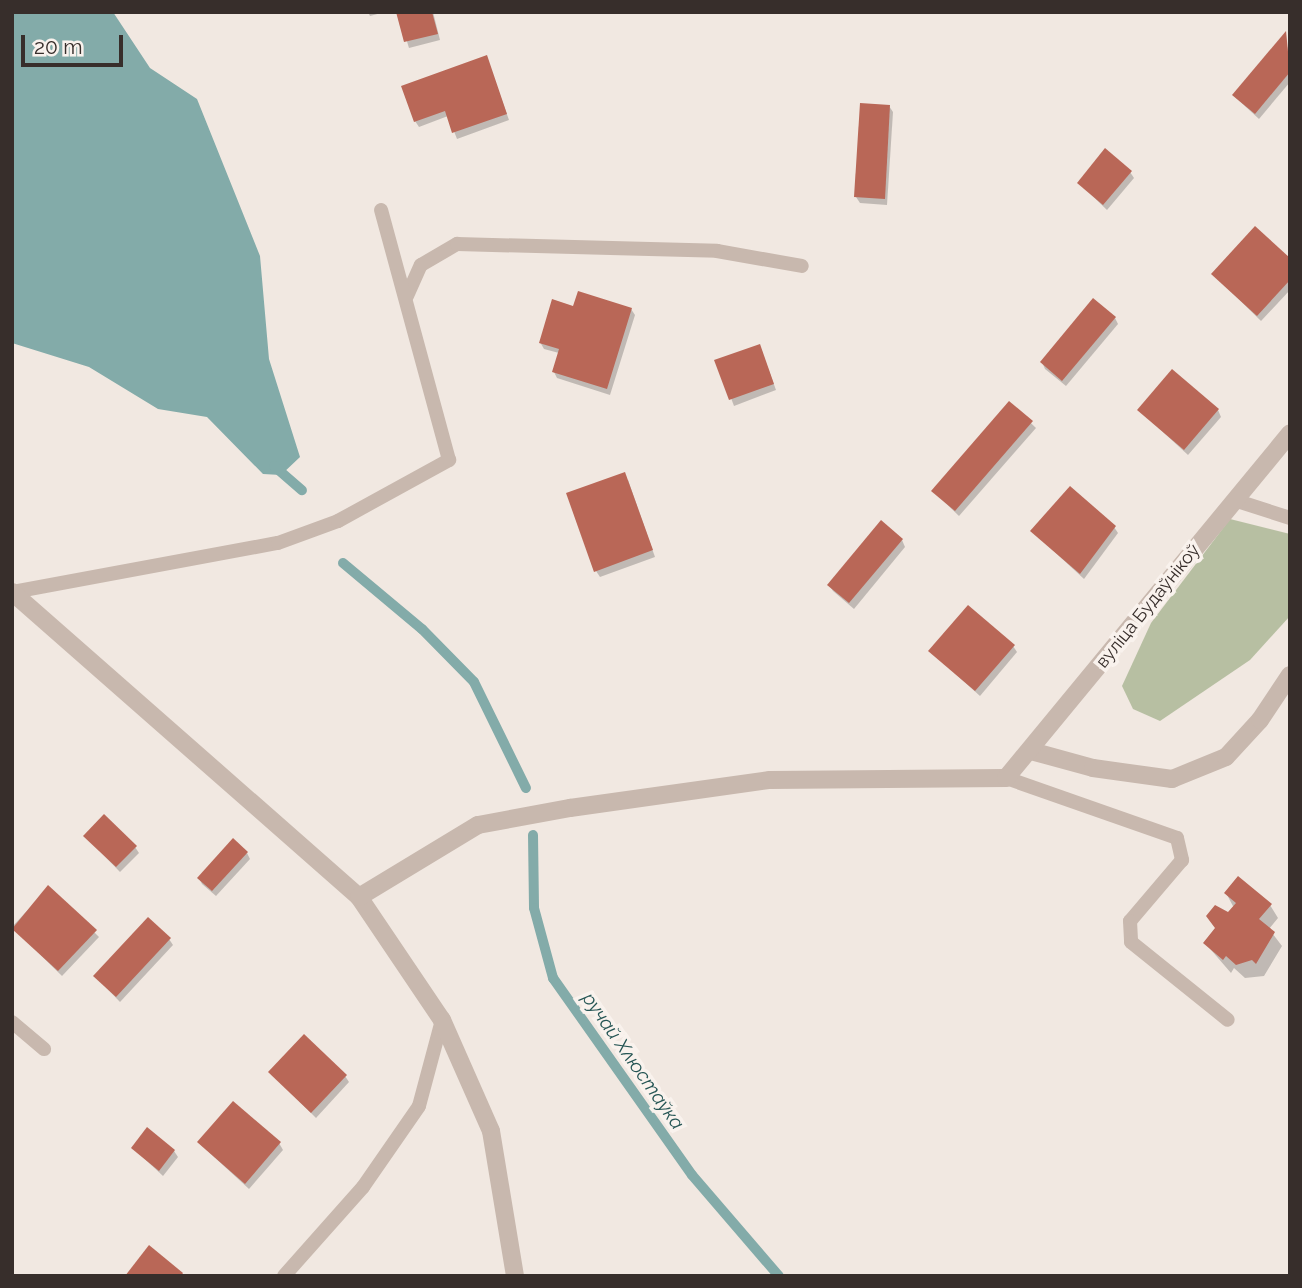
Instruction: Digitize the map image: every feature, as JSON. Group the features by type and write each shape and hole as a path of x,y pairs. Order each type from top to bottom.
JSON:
{"street":[{"name":"вуліца Будаўнікоў","path":"1006,778 1031,751 1290,433"},
{"path":"13,592 359,897 442,1020 491,1130 515,1276"},
{"path":"1031,751 1093,768 1172,779 1226,757 1260,720 1290,675"},
{"path":"359,897 478,825 770,780 1006,778"}],"lane":[{"path":"13,592 278,543 338,521 449,460 407,296 381,210"},
{"path":"407,296 422,265 457,244 717,251 802,266"},
{"path":"1234,500 1290,518"},
{"path":"1006,778 1177,838 1182,860 1130,921 1131,942 1228,1020"},
{"path":"284,1276 363,1187 419,1106 442,1020"},
{"path":"12,1022 44,1049"}],"green space":[{"path":"1230,519 1290,534 1290,616 1250,660 1160,721 1133,709 1122,686 1151,623"}],"water":[{"path":"12,12 113,12 150,68 197,99 260,256 269,359 300,457 281,475 263,474 207,417 158,409 89,367 12,343"}],"building":[{"path":"396,12 432,12 438,34 404,42"},
{"path":"1286,31 1290,72 1255,114 1232,95"},
{"path":"487,55 507,114 452,133 445,111 414,122 401,86"},
{"path":"860,103 890,105 885,199 854,197"},
{"path":"1105,148 1132,171 1103,205 1077,183"},
{"path":"1255,226 1290,258 1290,280 1257,316 1211,274"},
{"path":"578,291 632,308 607,389 552,372 559,349 539,343 552,299 573,306"},
{"path":"1093,298 1116,317 1062,381 1040,362"},
{"path":"760,344 774,384 729,400 714,360"},
{"path":"1172,369 1219,409 1184,450 1137,410"},
{"path":"1009,401 1033,421 955,511 931,491"},
{"path":"625,472 653,550 594,572 566,493"},
{"path":"1070,486 1116,526 1080,574 1030,531"},
{"path":"881,520 903,539 849,603 827,585"},
{"path":"968,605 1015,645 975,691 928,651"},
{"path":"104,814 137,846 116,867 83,836"},
{"path":"233,838 248,852 212,891 197,878"},
{"path":"1238,876 1272,904 1259,919 1275,932 1256,964 1252,960 1236,965 1226,956 1223,960 1203,943 1215,928 1206,916 1215,905 1228,912 1236,903 1224,893"},
{"path":"48,885 97,930 58,971 12,929"},
{"path":"148,917 171,938 116,997 93,976"},
{"path":"304,1034 347,1075 311,1113 268,1072"},
{"path":"233,1101 281,1142 245,1184 197,1142"},
{"path":"147,1127 175,1150 159,1171 131,1148"},
{"path":"149,1245 183,1273 181,1276 125,1276"}],"waterway":[{"name":"ручай Хлюстаўка","path":"274,466 302,490"},
{"name":"ручай Хлюстаўка","path":"343,563 422,629 474,682 526,788"},
{"name":"ручай Хлюстаўка","path":"533,835 534,908 553,978 692,1175 779,1276"}]}
